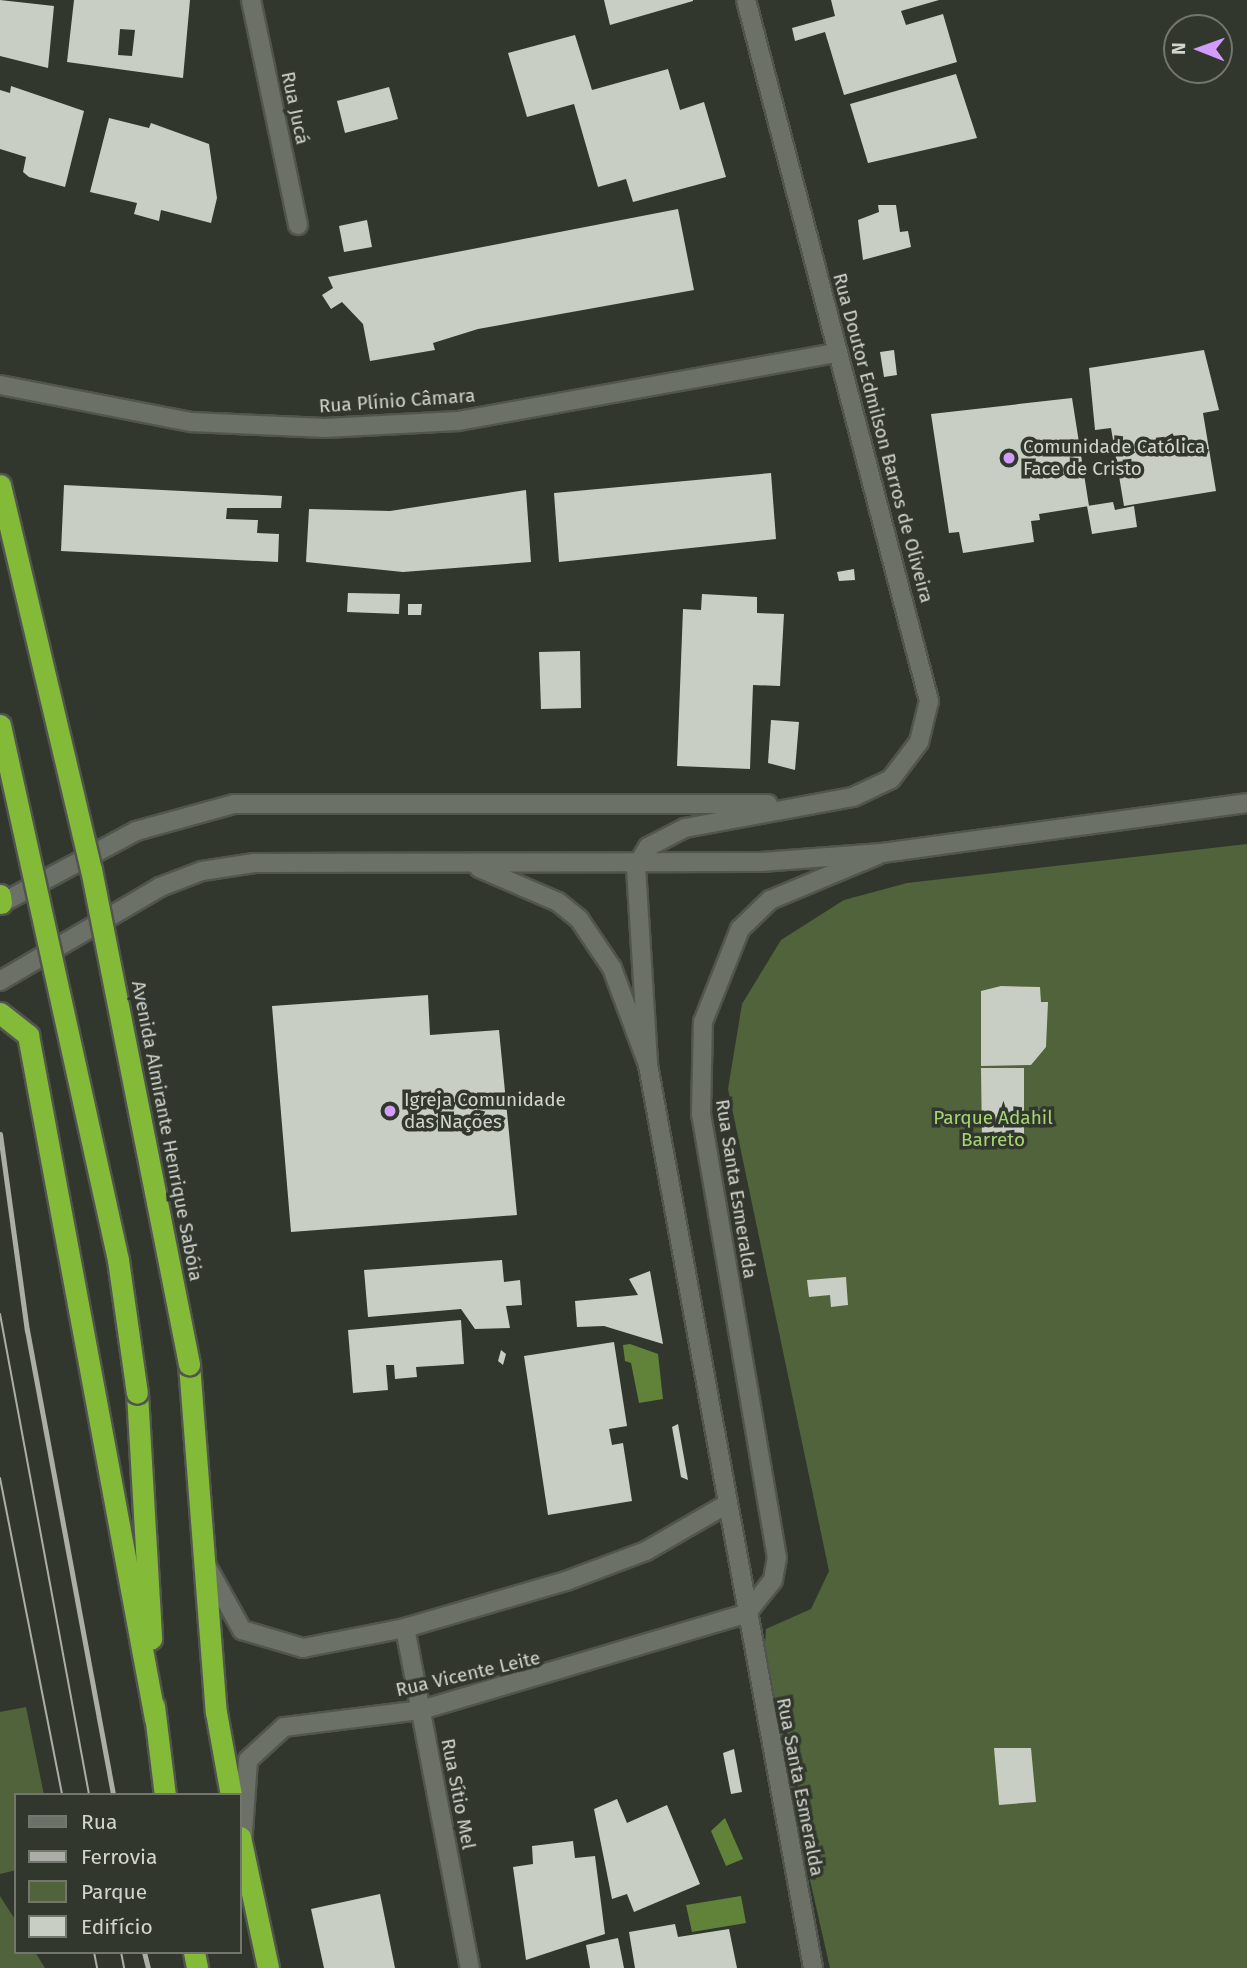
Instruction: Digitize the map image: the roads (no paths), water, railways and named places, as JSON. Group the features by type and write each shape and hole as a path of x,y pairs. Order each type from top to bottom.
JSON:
{"highway":[{"name":"Avenida Almirante Henrique Sabóia","path":"0,485 91,869 189,1364 216,1712 231,1793"},
{"path":"0,725 118,1259 137,1393 155,1719"},
{"path":"0,1013 29,1035 155,1719 165,1793"},
{"path":"242,1846 268,1968"}],"street":[{"name":"Rua Jucá","path":"251,0 298,225"},
{"name":"Rua Doutor Edmilson Barros de Oliveira","path":"746,0 929,701 919,742 891,779 853,796 792,804"},
{"name":"Rua Plínio Câmara","path":"0,385 191,422 325,428 458,421 837,353"},
{"path":"0,981 126,905 202,871 254,863 636,867 883,853 1247,803"},
{"path":"0,900 136,831 234,804 792,804"},
{"path":"636,867 648,847 685,828 792,804"},
{"name":"Rua Santa Esmeralda","path":"746,1614 773,1580 777,1558 701,1115 703,1021 740,929 769,900 883,853"},
{"path":"469,864 558,902 579,919 612,968 648,1065"},
{"name":"Rua Santa Esmeralda","path":"636,867 648,1065 746,1614 813,1968"},
{"path":"205,1561 242,1630 271,1642 303,1648 405,1628 646,1551 727,1504"},
{"name":"Rua Vicente Leite","path":"242,1829 248,1760 261,1743 284,1727 421,1710 746,1614"},
{"name":"Rua Sítio Mel","path":"405,1628 470,1968"}],"tram line":[{"path":"0,1314 89,1793"},
{"path":"0,1478 62,1793"},
{"path":"94,1954 97,1968"},
{"path":"121,1954 124,1968"}],"railway":[{"path":"0,1134 27,1330 113,1793"},
{"path":"144,1954 148,1968"}],"place":[{"name":"Comunidade Católica Face de Cristo","path":"1009,458"},
{"name":"Igreja Comunidade das Nações","path":"390,1111"}],"park label":[{"name":"Parque Adahil Barreto","path":"993,1129"}]}
